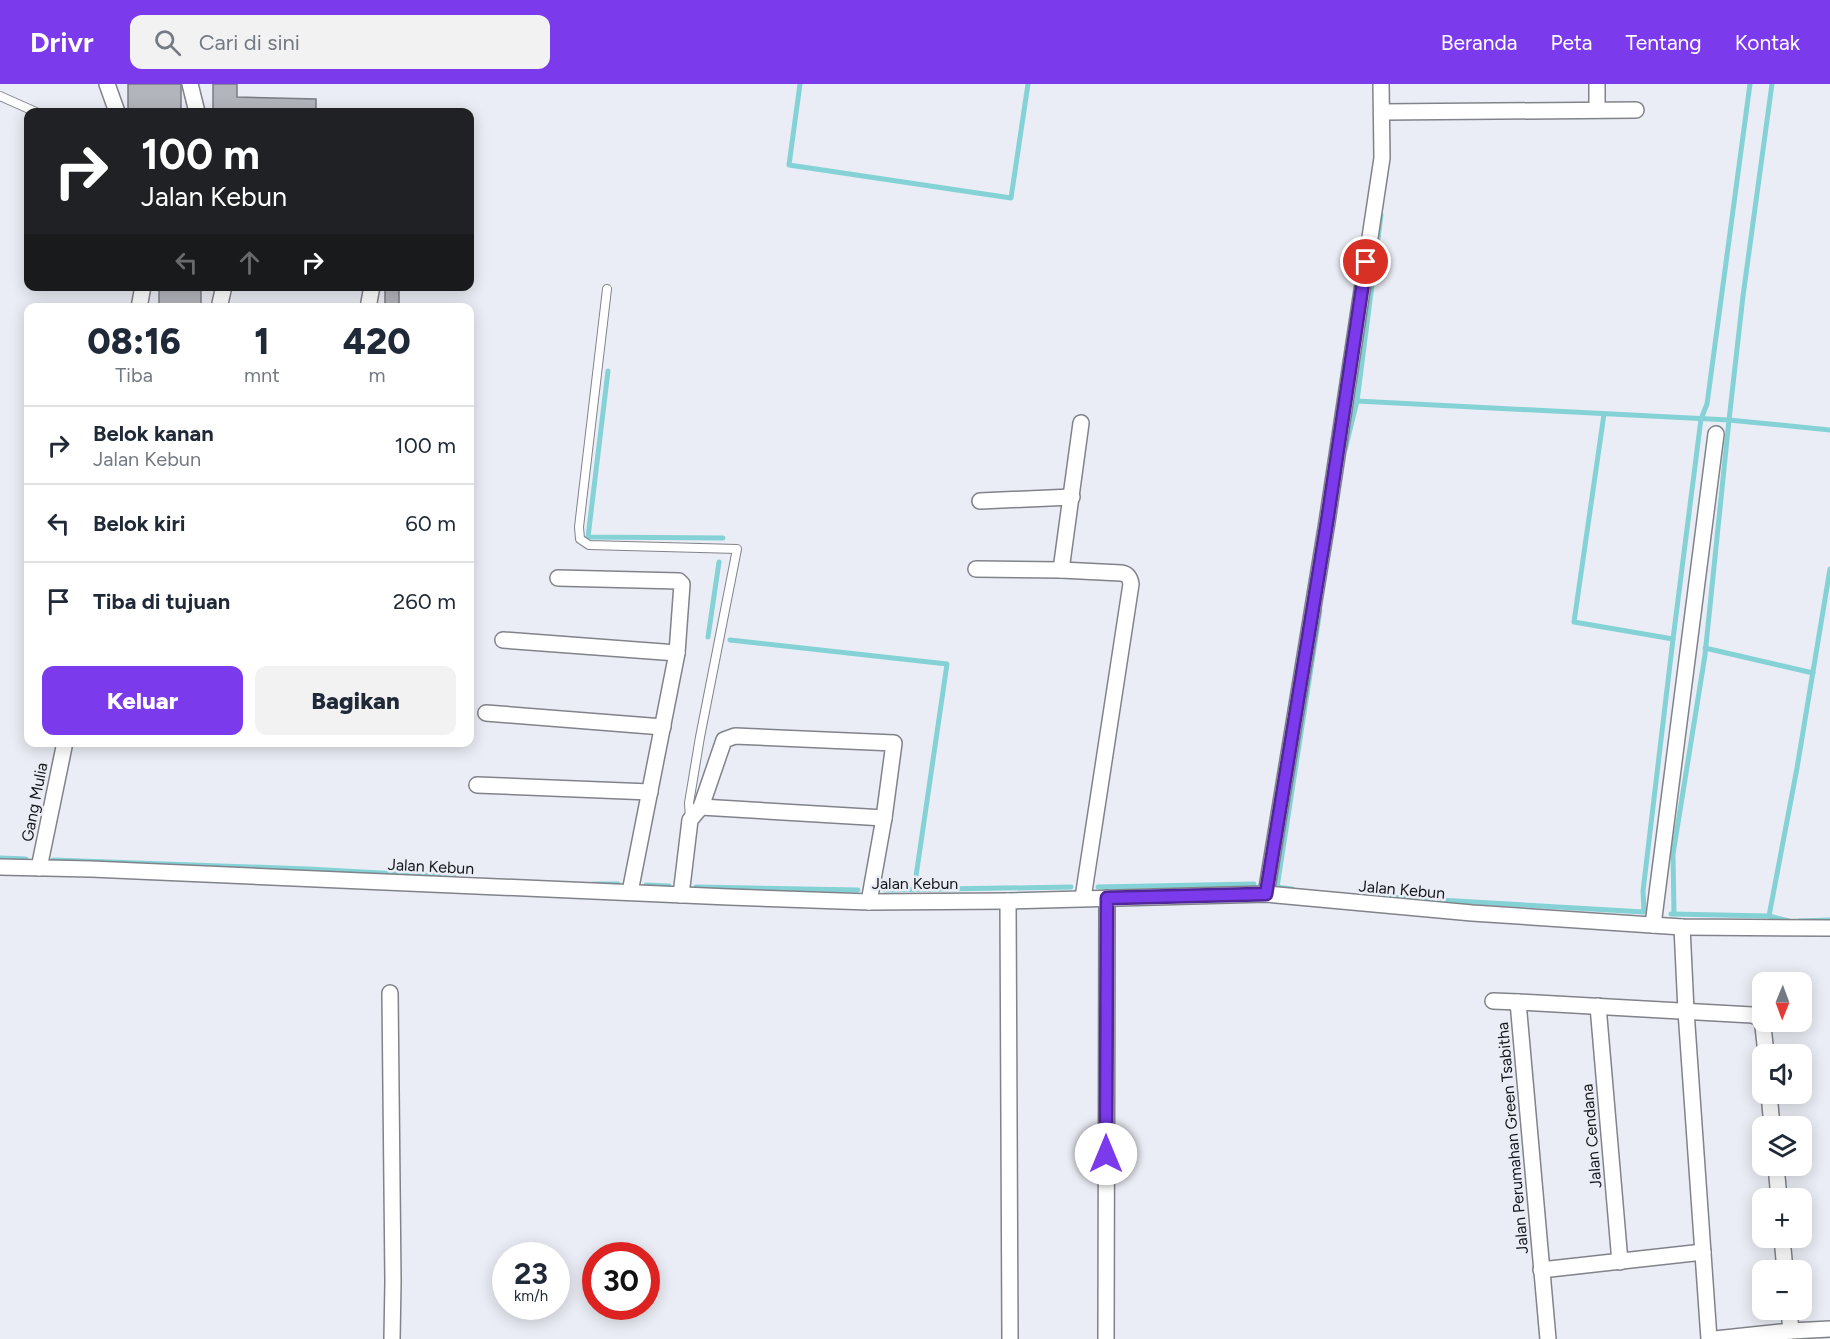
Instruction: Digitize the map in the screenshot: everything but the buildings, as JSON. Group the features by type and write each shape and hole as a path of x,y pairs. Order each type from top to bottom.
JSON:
{"street":[{"path":"107,84 116,108"},
{"path":"190,84 196,108"},
{"path":"1266,894 1327,522 1382,158 1381,84"},
{"path":"1597,84 1598,110"},
{"path":"1382,112 1636,110"},
{"path":"1061,570 1081,423"},
{"path":"1653,925 1716,434"},
{"path":"980,501 1072,497"},
{"path":"976,569 1121,573 1130,578 1131,584 1083,898"},
{"path":"558,578 679,581 683,588 677,653 630,892"},
{"path":"503,640 677,653"},
{"path":"486,713 663,727"},
{"path":"681,895 690,820 701,807 724,740 735,736 894,743 869,902"},
{"name":"Gang Mulia","path":"39,868 64,747"},
{"path":"477,785 650,792"},
{"path":"701,807 884,818"},
{"name":"Jalan Kebun","path":"0,867 869,902 1008,901 1266,894 1472,913 1683,927 1830,928"},
{"path":"1106,1339 1107,898"},
{"path":"1008,901 1010,1339"},
{"path":"1683,927 1686,1011 1709,1339"},
{"path":"390,993 392,1339"},
{"name":"Jalan Perumahan Green Tsabitha","path":"1492,1001 1752,1014 1760,1018 1765,1044"},
{"name":"Jalan Perumahan Green Tsabitha","path":"1518,1002 1548,1339"},
{"name":"Jalan Cendana","path":"1598,1006 1620,1262"},
{"name":"Jalan Perumahan Green Tsabitha","path":"1541,1270 1703,1252"},
{"path":"1790,1320 1791,1331"},
{"path":"1715,1339 1830,1329"}],"lane":[{"path":"0,96 27,108"},
{"path":"607,289 579,527 580,538 589,545 737,549 700,737 689,803 690,820"}],"waterway":[{"path":"800,84 789,165 1011,198 1028,84"},
{"path":"1673,639 1701,419 1707,404 1750,84"},
{"path":"1772,84 1743,296 1729,420 1830,430"},
{"path":"1381,215 1357,401 1729,420 1705,655 1673,854 1674,914"},
{"path":"608,371 588,537 723,538"},
{"path":"1345,450 1357,401"},
{"path":"1370,896 1644,912 1643,891 1673,639 1574,622 1604,414"},
{"path":"708,637 719,562"},
{"path":"1789,921 1769,916 1797,768 1830,569"},
{"path":"1277,887 1320,610"},
{"path":"730,640 947,664 914,890"},
{"path":"1705,648 1813,673"},
{"path":"0,858 26,859"},
{"path":"53,860 308,869 454,877"},
{"path":"593,884 618,884"},
{"path":"1098,887 1254,884"},
{"path":"646,885 669,886"},
{"path":"696,887 858,890"},
{"path":"885,890 1071,887"},
{"path":"1276,887 1292,889"},
{"path":"1671,914 1769,916"},
{"path":"1799,921 1830,920"}],"route":[{"path":"1106,1154 1107,898 1266,894 1327,522 1366,262"}]}
